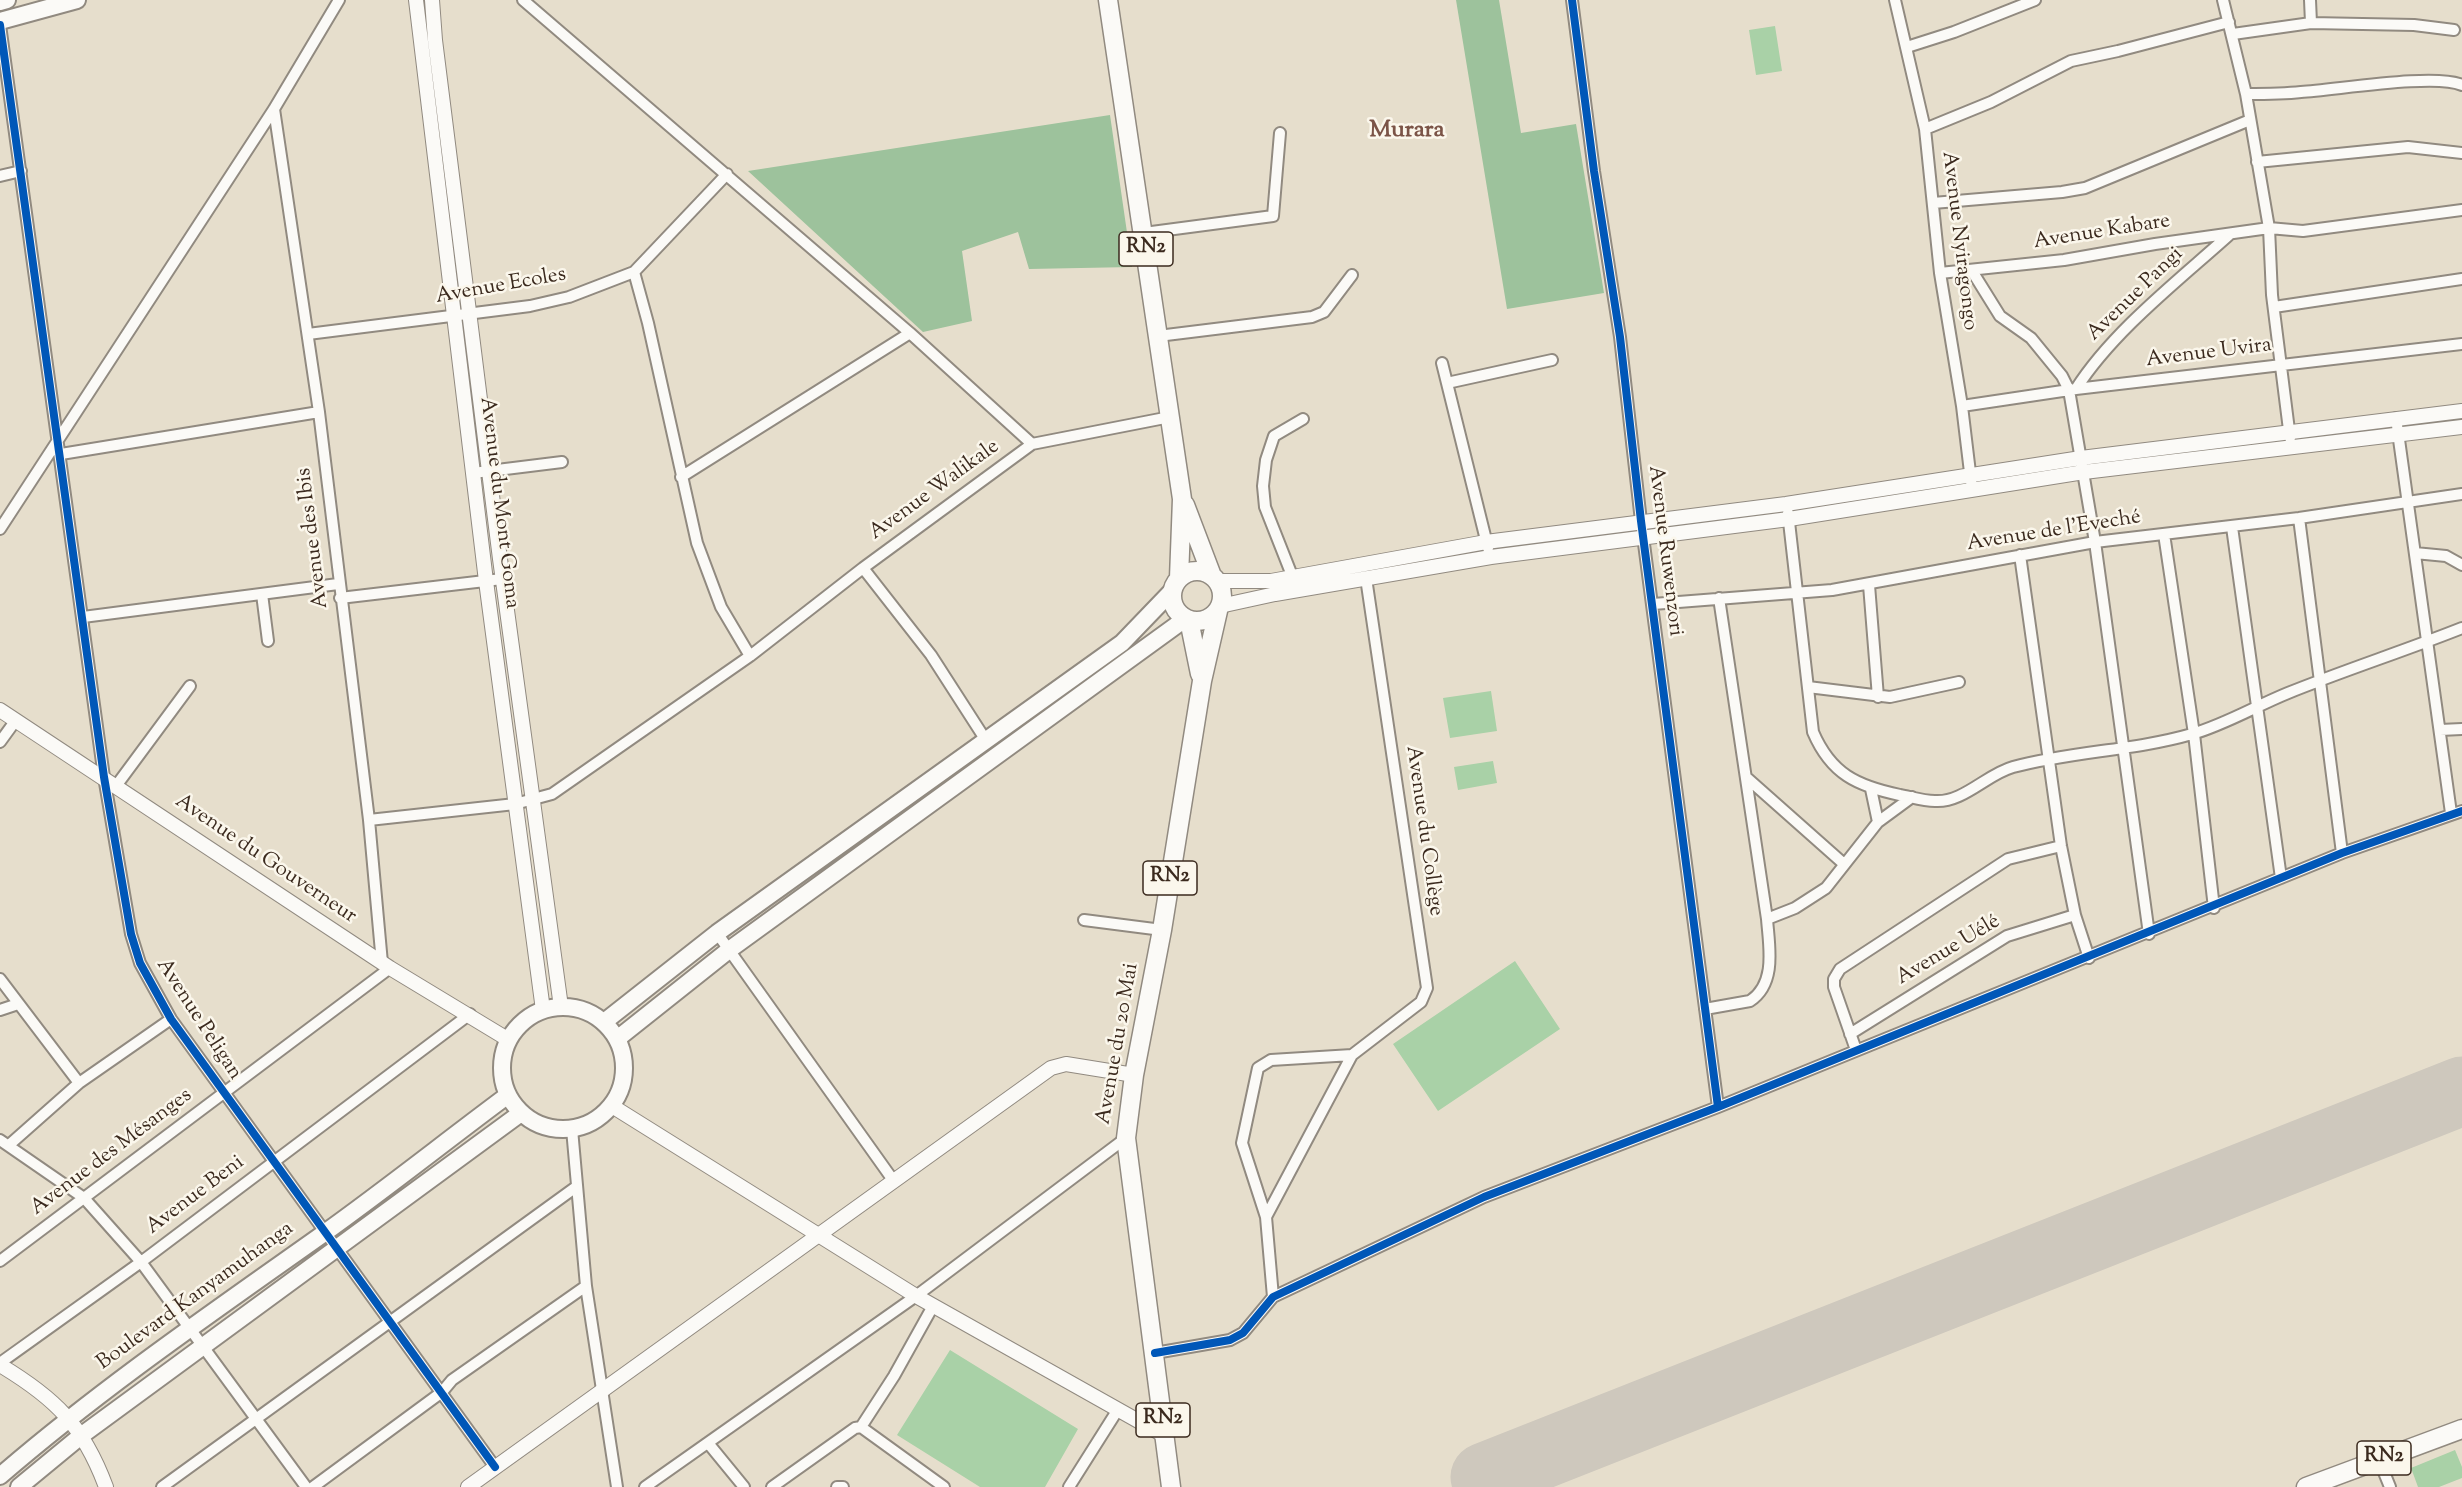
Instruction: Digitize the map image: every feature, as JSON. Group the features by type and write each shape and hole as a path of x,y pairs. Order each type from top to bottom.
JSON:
{"highway":[{"name":"RN2","path":"1108,0 1182,499 1174,608 1187,620 1202,681"},
{"name":"RN2","path":"1182,499 1222,593 1202,681"},
{"path":"1175,585 1191,571 1215,579"},
{"path":"1187,620 1202,621 1219,608"},
{"name":"Avenue du 20 Mai","path":"1172,1487 1126,1138 1134,1075 1162,930 1202,681"},
{"name":"RN2","path":"2306,1487 2462,1429"}],"main road":[{"path":"0,2 8,0"},
{"path":"0,23 77,0"},
{"path":"604,1022 717,933 987,742 1122,643 1175,585"},
{"path":"617,1039 729,950 1187,620"},
{"path":"561,1007 577,1008 604,1022 617,1039 623,1055 624,1073 621,1090 612,1106 587,1125 572,1129 554,1129 536,1123 521,1113 508,1095 503,1077 503,1058 509,1040 517,1027 543,1010 561,1007"},
{"name":"Boulevard Kanyamuhanga","path":"0,1476 68,1417 325,1232 508,1095"},
{"path":"19,1487 82,1436 521,1113"}],"street":[{"path":"0,529 274,109 339,0"},
{"name":"Avenue du Mont Goma","path":"416,0 486,581 543,1010"},
{"path":"432,0 502,579 561,1007"},
{"path":"522,0 910,333 1032,444"},
{"name":"Avenue Ruwenzori","path":"1572,0 1594,171 1620,337 1641,521 1718,1107"},
{"name":"Avenue Nyiragongo","path":"1894,0 1925,129 1940,273 1962,406 1968,474 1972,489"},
{"path":"1907,47 1954,32 2036,0"},
{"path":"2223,0 2246,94 2269,228 2274,307 2291,448"},
{"path":"2310,0 2311,23"},
{"path":"1925,129 1991,102 2071,61 2229,22"},
{"name":"Avenue Peligan","path":"0,23 104,777 133,944 171,1019 273,1163 391,1320 495,1467"},
{"path":"2233,34 2311,23 2414,25 2454,30"},
{"path":"2246,94 2300,93 2425,81 2452,80 2462,85"},
{"name":"Avenue des Ibis","path":"274,109 319,412 386,966"},
{"path":"1933,203 2085,188 2250,120"},
{"path":"1144,233 1273,216 1280,133"},
{"path":"2257,162 2408,147 2462,153"},
{"path":"0,176 21,171"},
{"name":"Avenue Ecoles","path":"308,334 470,314 569,297 634,272 727,174"},
{"name":"Avenue Kabare","path":"1940,273 1972,271 2269,228 2302,231 2462,210"},
{"name":"Avenue Pangi","path":"2073,389 2100,357 2163,294 2229,235"},
{"path":"445,237 460,236"},
{"path":"1972,271 2000,316 2029,335 2073,389 2149,934"},
{"path":"634,272 648,323 697,543 721,607 750,656"},
{"path":"1158,336 1312,317 1324,312 1352,275"},
{"path":"2274,307 2462,279"},
{"path":"681,477 910,333"},
{"name":"Avenue Uvira","path":"1962,406 2073,389 2462,344"},
{"path":"1447,383 1552,360"},
{"path":"1442,363 1491,557"},
{"path":"465,403 481,401"},
{"path":"1215,579 1271,581 1293,578 1486,542 1524,545 1644,536 1789,519 1972,489 2082,465 2290,432 2462,411"},
{"path":"61,454 319,412"},
{"name":"Avenue Walikale","path":"369,820 515,804 534,801 552,794 750,656 863,567 1032,444 1170,417"},
{"path":"1155,1353 1230,1340 1243,1333 1274,1297 1484,1197 1718,1107 2214,908 2280,878 2457,812 2440,730 2396,418"},
{"path":"1293,578 1265,507 1263,486 1266,460 1274,436 1303,419"},
{"path":"1219,608 1365,578 1491,557 1524,545 1641,521 1786,504 1968,474 2291,448 2462,427"},
{"path":"473,473 562,462"},
{"name":"Avenue de l'Eveché","path":"1653,604 1869,585 2095,542 2232,527 2462,494"},
{"path":"1786,504 1813,732 1820,748 1845,776 1871,789 1936,802 1953,799 1997,773 2049,758 2123,750 2194,734 2320,680 2462,628"},
{"path":"2299,518 2342,854"},
{"path":"2232,527 2280,878"},
{"path":"2164,534 2194,734 2214,908"},
{"path":"2415,553 2446,556 2462,565"},
{"path":"2020,555 2061,846 2074,915 2088,958"},
{"path":"863,567 931,655 987,742"},
{"name":"Avenue du Collège","path":"1353,1055 1421,1002 1426,988 1365,578"},
{"path":"340,598 502,579"},
{"path":"83,617 338,584"},
{"path":"1869,585 1878,697"},
{"path":"262,594 268,641"},
{"path":"1705,1009 1750,1001 1761,991 1770,963 1767,919 1719,598"},
{"path":"1808,687 1878,697 1959,682"},
{"path":"116,786 190,686"},
{"name":"Avenue du Gouverneur","path":"0,710 386,966 470,1014 509,1040"},
{"path":"0,742 16,720"},
{"path":"2440,730 2462,729"},
{"path":"1747,778 1844,864"},
{"path":"1871,789 1878,822"},
{"path":"1767,919 1795,908 1826,888 1878,822 1912,797"},
{"path":"1856,1050 1834,987 1834,979 1840,969 2008,859 2061,846"},
{"name":"Avenue Uélé","path":"1850,1034 2007,936 2074,915"},
{"path":"1084,920 1162,930"},
{"path":"717,933 893,1180"},
{"name":"Avenue des Mésanges","path":"0,1261 224,1094 386,966"},
{"path":"0,979 79,1083"},
{"path":"0,1010 18,1004"},
{"name":"Avenue Beni","path":"0,1364 141,1262 470,1014"},
{"path":"171,1019 79,1083 5,1142 84,1198 141,1262 306,1487"},
{"path":"1274,1297 1266,1217 1242,1143 1258,1068 1271,1060 1353,1055"},
{"path":"1266,1217 1353,1055"},
{"path":"468,1487 893,1180 1058,1065 1134,1075"},
{"path":"612,1106 916,1296 1165,1436"},
{"path":"572,1129 586,1286 600,1391 617,1487"},
{"path":"645,1487 916,1296 1126,1138"},
{"path":"162,1487 576,1186"},
{"path":"313,1487 442,1392 452,1380 586,1286"},
{"path":"772,1487 861,1426 894,1376 933,1306"},
{"path":"0,1364 36,1387 68,1417 97,1462 106,1487"},
{"path":"1069,1487 1117,1411"},
{"path":"861,1426 944,1487"},
{"path":"708,1443 744,1487"},
{"path":"2379,1460 2390,1487"},
{"path":"837,1487 843,1487"}],"green space":[{"path":"1456,0 1499,0 1521,133 1576,124 1604,293 1507,309"},
{"path":"1775,26 1782,71 1756,75 1749,30"},
{"path":"1110,115 1132,267 1029,269 1018,232 962,251 972,321 923,332 748,171"},
{"path":"1491,691 1497,731 1450,738 1443,698"},
{"path":"1493,761 1497,783 1458,790 1454,767"},
{"path":"1515,961 1560,1029 1438,1111 1393,1044"},
{"path":"950,1350 1078,1429 1045,1487 980,1487 897,1435"},
{"path":"2455,1450 2462,1467 2462,1478 2439,1487 2418,1487 2411,1468"}],"runway":[{"path":"1485,1477 2462,1091"}],"cycle path":[{"path":"1572,0 1594,171 1620,337 1641,521 1718,1107"},
{"path":"0,25 104,777 131,934 140,963 171,1019 495,1467"},
{"path":"1155,1353 1230,1340 1243,1333 1273,1297 1484,1197 1718,1107 2342,853 2462,811"}],"district":[{"name":"Murara","path":"1407,132"}]}
